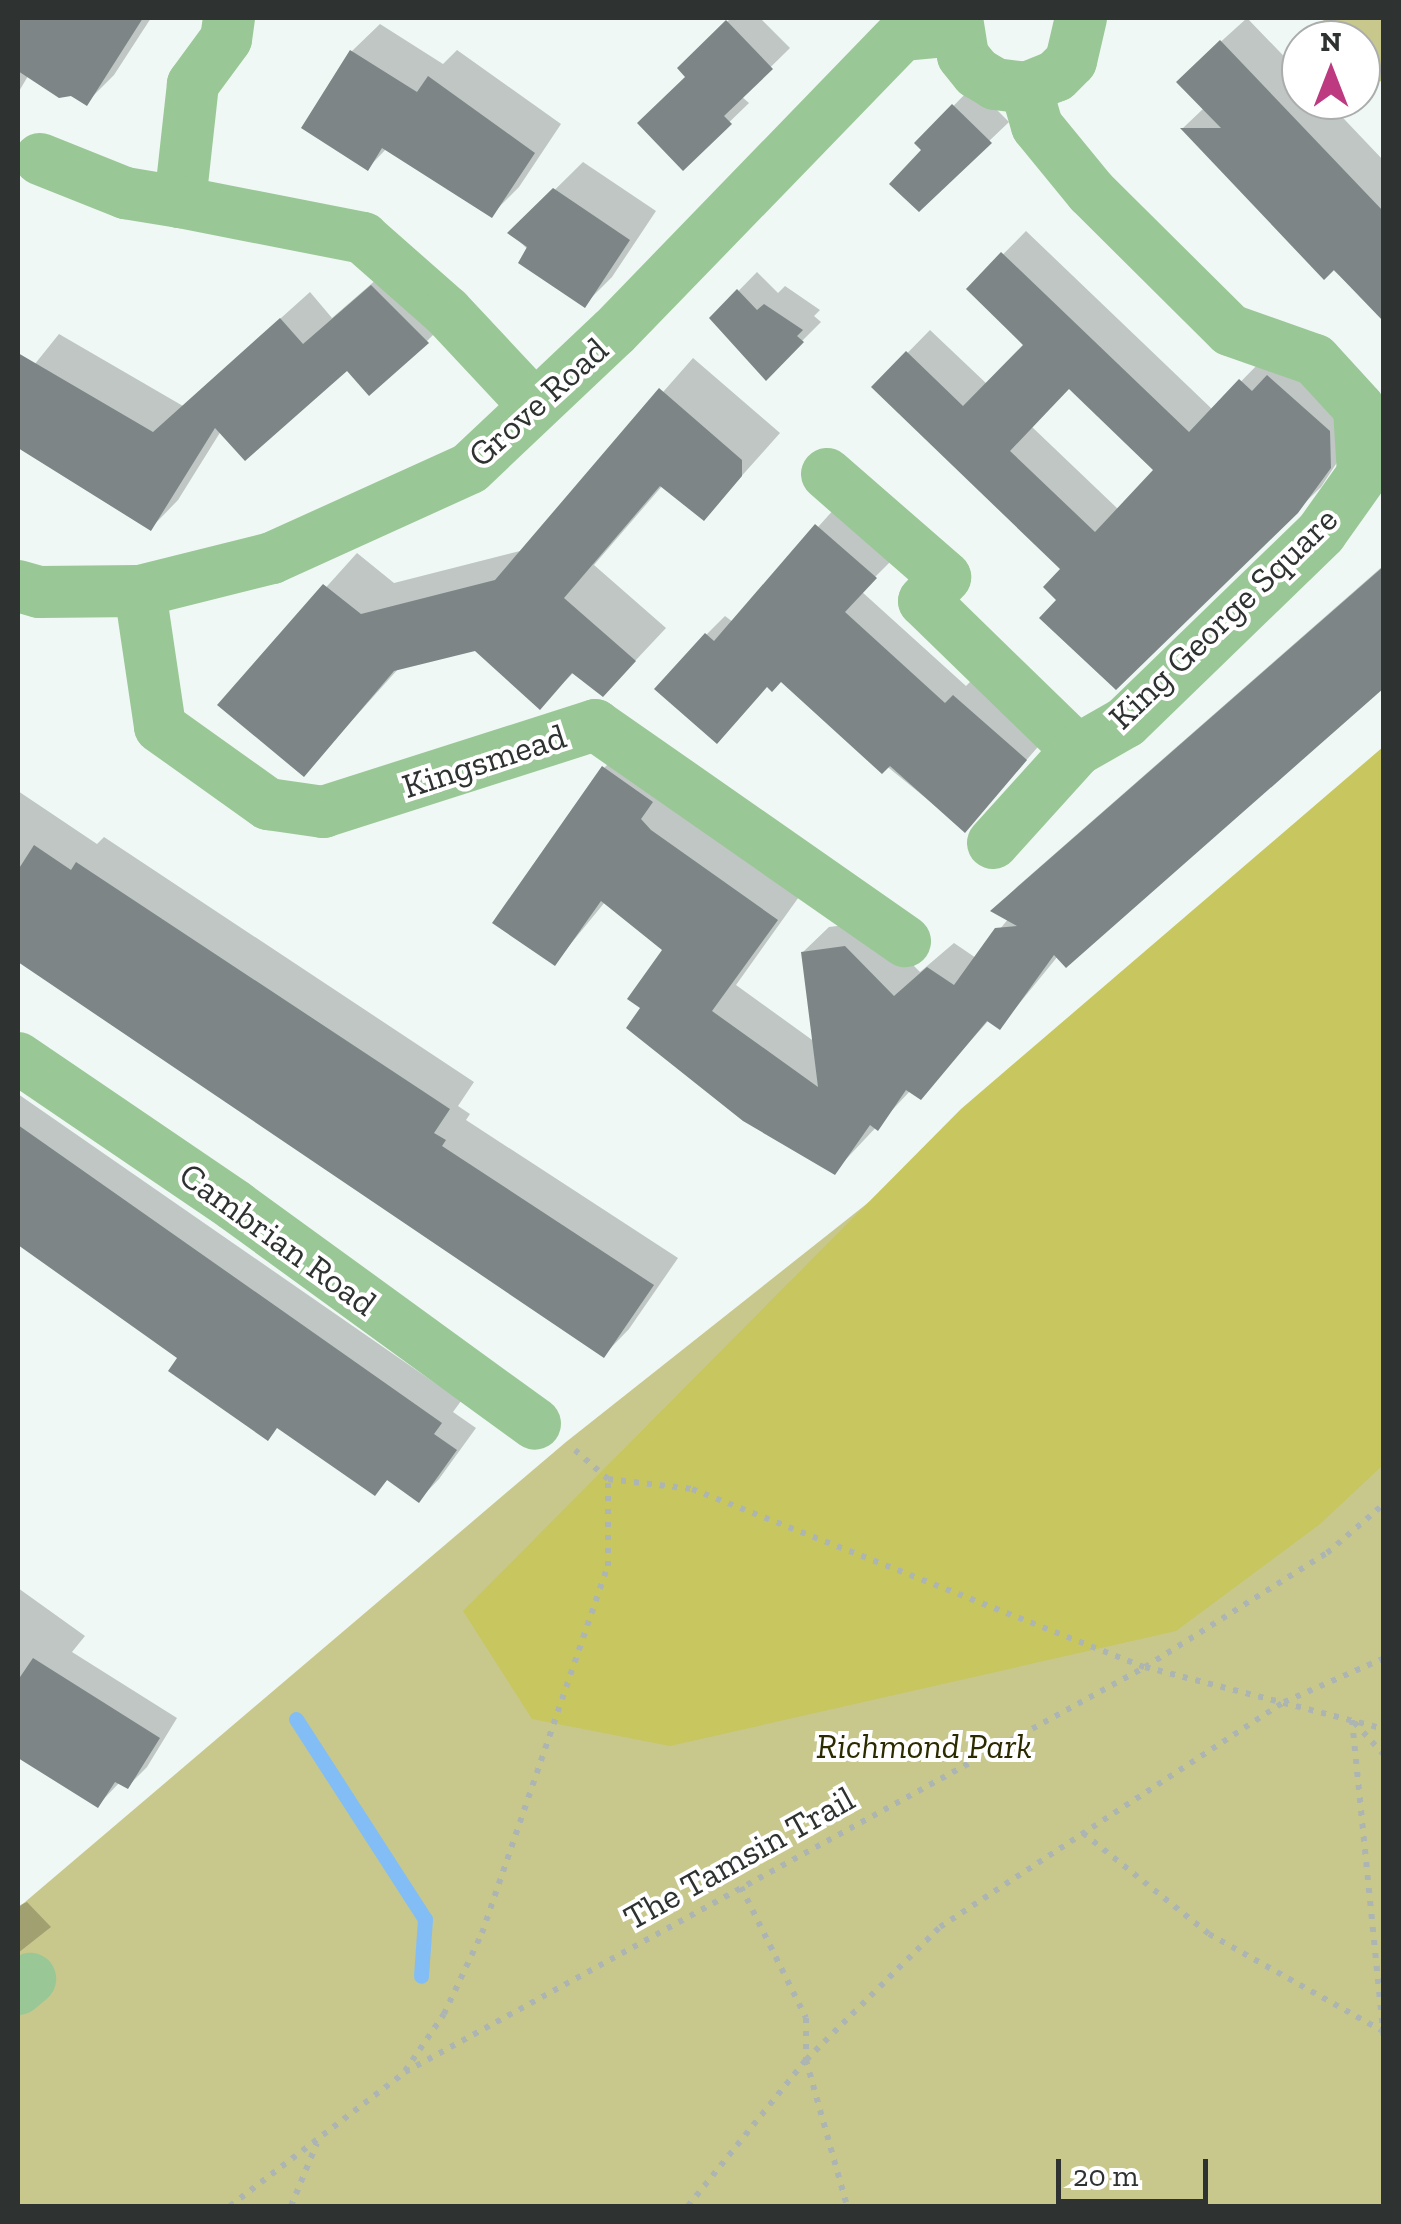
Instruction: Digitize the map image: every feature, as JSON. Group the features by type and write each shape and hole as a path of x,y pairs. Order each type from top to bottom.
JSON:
{"street":[{"path":"180,202 193,84 226,39 230,18"},
{"path":"957,24 977,73 996,84 1026,88 1056,76 1071,61 1081,18"},
{"name":"Grove Road","path":"18,586 38,592 140,591 272,558 470,468 614,332 902,35 957,24"},
{"name":"King George Square","path":"993,843 1078,750 1126,722 1321,533 1362,474 1359,408 1314,360 1230,330 1091,192 1037,126 1026,88"},
{"path":"40,159 126,193 362,238 447,312 534,405"},
{"path":"827,474 945,577 924,602 1078,750"},
{"name":"Kingsmead","path":"140,591 160,727 268,804 323,812 595,725 905,941"},
{"name":"Cambrian Road","path":"18,1058 234,1205 534,1424"}],"path":[{"path":"534,1424 608,1479 659,1482 731,1502 1144,1666 1384,1729"},
{"path":"404,2072 444,2014 482,1934 513,1828 574,1674 608,1566 608,1479"},
{"name":"The Tamsin Trail","path":"230,2206 404,2072 1144,1666 1327,1553 1384,1504"},
{"path":"688,2206 806,2060 940,1926 1284,1702 1384,1658"},
{"path":"1352,1720 1384,1756"},
{"path":"1352,1720 1383,2033"},
{"path":"1083,1833 1209,1934 1383,2033"},
{"path":"741,1886 806,2018 806,2060 847,2206"},
{"path":"292,2206 318,2142"}],"green space":[{"path":"1383,18 1383,84 1381,20 1323,20"},
{"name":"Richmond Park","path":"1383,795 1383,2206 18,2206 18,1908 566,1442"}],"shaded area":[{"path":"1383,747 1383,1465 1320,1524 1176,1631 670,1746 532,1719 463,1611 961,1109"}],"building":[{"path":"18,18 143,18 87,106 71,96 59,98 18,71"},
{"path":"726,20 773,69 724,116 732,124 683,171 637,123 685,77 677,68"},
{"path":"1220,40 1281,104 1281,120 1296,120 1384,212 1384,322 1334,270 1324,280 1180,128 1221,128 1176,82"},
{"path":"350,50 417,92 428,76 535,153 492,218 382,148 368,171 301,128"},
{"path":"952,104 992,143 919,212 889,184 921,150 914,143"},
{"path":"553,188 630,240 585,308 518,263 527,247 507,233"},
{"path":"1001,252 1189,432 1239,379 1252,391 1267,375 1330,431 1331,468 1298,513 1116,690 1039,618 1056,600 1043,587 1060,569 871,387 906,351 963,406 1023,345 966,289","holes":["1069,389 1153,470 1095,532 1010,451"]},
{"path":"371,285 429,343 369,396 347,371 245,461 215,428 151,531 18,448 18,353 153,432 280,318 303,344"},
{"path":"737,289 757,310 764,304 803,330 797,336 804,342 766,381 709,318"},
{"path":"659,388 742,460 742,476 704,521 660,486 564,598 636,661 603,697 572,673 540,710 475,651 394,671 304,777 217,705 323,584 361,614 495,580"},
{"path":"815,524 877,578 845,612 945,703 953,695 1027,760 965,833 890,766 882,774 781,682 772,692 767,687 717,744 654,689 705,633 714,641"},
{"path":"1384,566 1384,688 1066,968 1054,955 1000,1030 987,1021 921,1100 906,1090 878,1131 870,1125 835,1175 743,1121 626,1028 640,1008 627,999 662,950 601,901 555,966 492,923 602,766 653,802 641,819 651,830 778,920 712,1011 818,1087 801,952 845,946 894,996 927,967 954,985 995,928 1017,926 990,911"},
{"path":"34,845 71,870 76,862 450,1109 434,1133 446,1140 442,1146 654,1285 604,1358 18,962 18,870"},
{"path":"18,1125 442,1423 434,1434 457,1450 419,1503 387,1480 375,1496 277,1428 268,1441 168,1371 177,1358 18,1245"},
{"path":"33,1658 160,1738 128,1789 115,1782 98,1808 18,1758 18,1680"}],"waterway":[{"path":"296,1719 425,1919 421,1976"}]}
